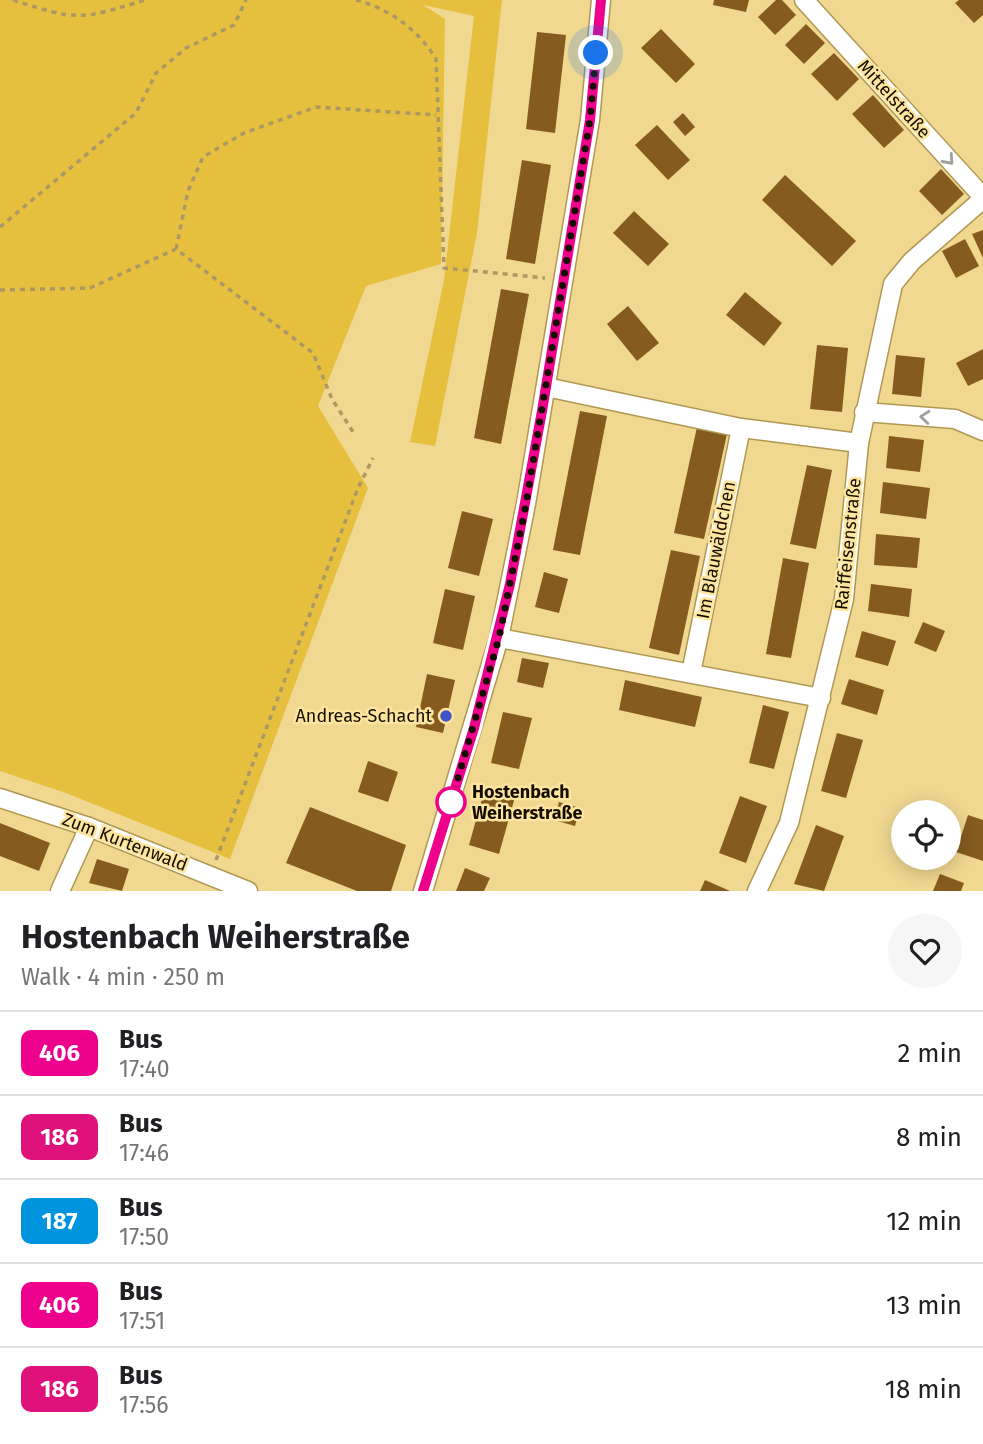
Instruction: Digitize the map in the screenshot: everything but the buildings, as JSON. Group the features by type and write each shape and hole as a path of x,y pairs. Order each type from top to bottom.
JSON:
{"street":[{"path":"423,891 499,638 546,387 590,120 601,0"},
{"name":"Mittelstraße","path":"804,0 983,198"},
{"name":"Raiffeisenstraße","path":"757,891 789,822 844,599 859,443 886,304 893,284 901,274 983,198"},
{"path":"546,387 741,428 859,443"},
{"path":"864,412 956,419 983,431"},
{"name":"Im Blauwäldchen","path":"691,673 741,428"},
{"path":"499,638 821,698"},
{"name":"Zum Kurtenwald","path":"0,798 89,827 248,891"},
{"path":"60,891 89,827"}],"path":[{"path":"13,0 67,18 90,17 145,0"},
{"path":"0,227 136,113 156,73 186,48 234,24 246,0"},
{"path":"356,0 374,5 423,38 436,59 436,115 444,268 564,280"},
{"path":"176,249 188,191 203,157 244,133 316,107 436,115"},
{"path":"0,290 90,288 176,249"},
{"path":"176,249 313,353 332,399 355,435"},
{"path":"212,875 358,488 373,458"}],"shaded area":[{"path":"0,0 502,0 477,233 435,446 410,442 444,280 474,16 423,5 445,19 441,264 366,286 318,406 368,488 230,859 66,793 0,771"}],"bus line":[{"name":"406","path":"423,891 499,638 526,504 590,120 601,0"}],"place":[{"name":"Andreas-Schacht","path":"446,716"},
{"name":"Hostenbach Weiherstraße","path":"451,802"}],"route":[{"path":"451,802 499,638 526,504 590,120 596,53"}]}
